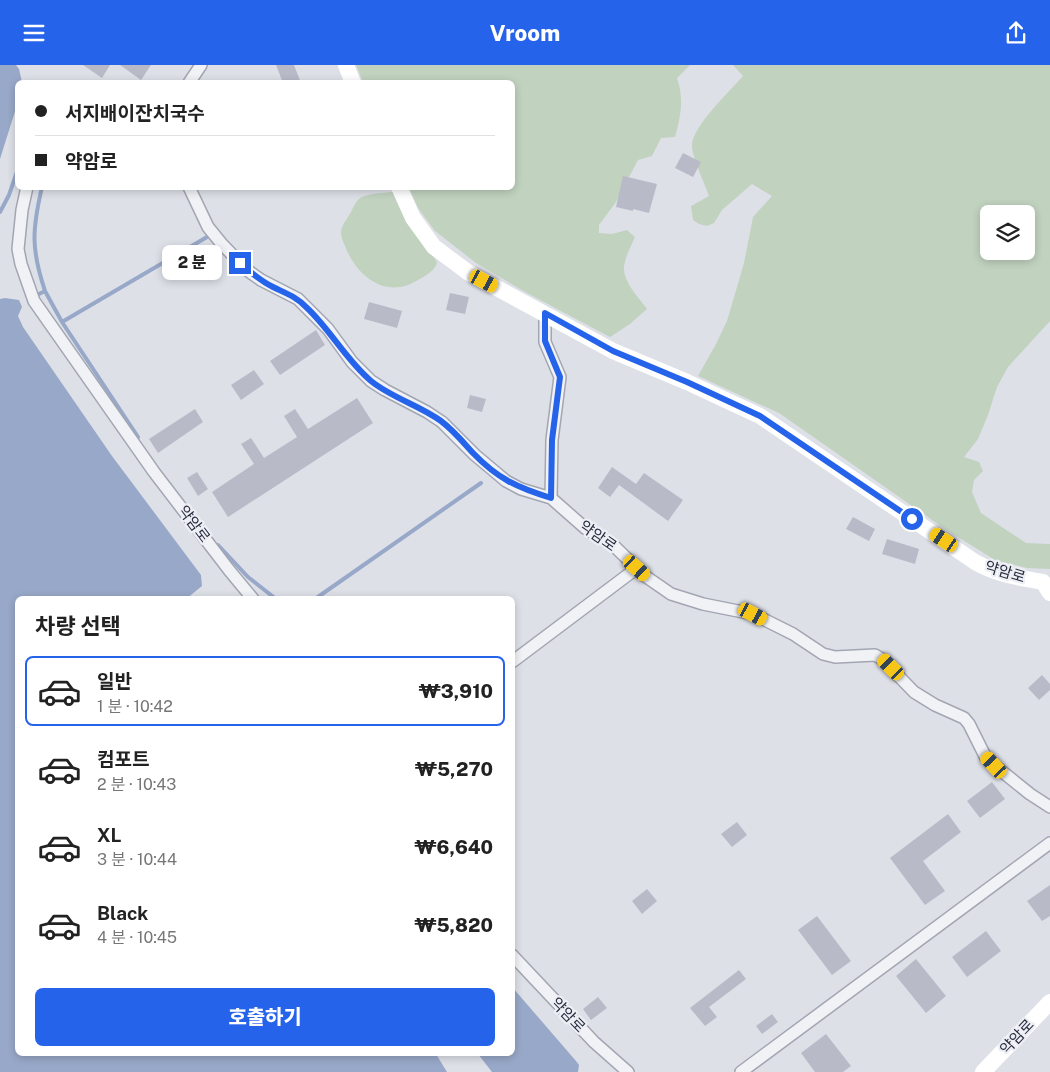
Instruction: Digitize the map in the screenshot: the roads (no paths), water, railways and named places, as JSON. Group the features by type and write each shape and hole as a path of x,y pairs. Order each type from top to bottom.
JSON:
{"street":[{"path":"191,80 201,65"},
{"path":"346,65 352,80"},
{"name":"약암로","path":"27,190 22,211 18,249 34,301 154,472 229,571 250,596"},
{"name":"약암로","path":"191,190 208,227 232,256 261,280 298,299 328,329 352,362 372,381 442,422 475,455 506,481 520,489 551,498 585,528 612,545 657,585 671,594 703,604 753,614 793,634 823,654 835,657 875,655 882,659 914,692 935,705 964,718 969,723 985,756 1030,794 1050,807"},
{"name":"약암로","path":"401,190 422,231 445,257 469,273 613,351 687,382 760,416 989,570 1048,585"},
{"path":"545,313 545,341 560,377 552,440 551,498"},
{"path":"515,660 637,568"},
{"path":"741,1072 1050,843"},
{"name":"약암로","path":"515,958 594,1042 628,1072"},
{"name":"약암로","path":"983,1072 1050,1002"}],"water":[{"path":"0,65 16,65 22,80 15,80 15,111 0,159"},
{"path":"0,299 19,300 22,307 18,316 23,327 112,456 201,575 202,586 190,596 15,596 15,1056 437,1056 447,1072 0,1072"},
{"path":"515,990 579,1065 578,1072 492,1072 480,1056 515,1056"}],"waterway":[{"path":"0,212 15,178"},
{"path":"39,294 45,291 37,263 34,239 36,215 41,190"},
{"path":"62,322 207,237"},
{"path":"45,291 62,322 138,437"},
{"path":"319,596 481,483"},
{"path":"218,545 248,577 272,596"}]}
